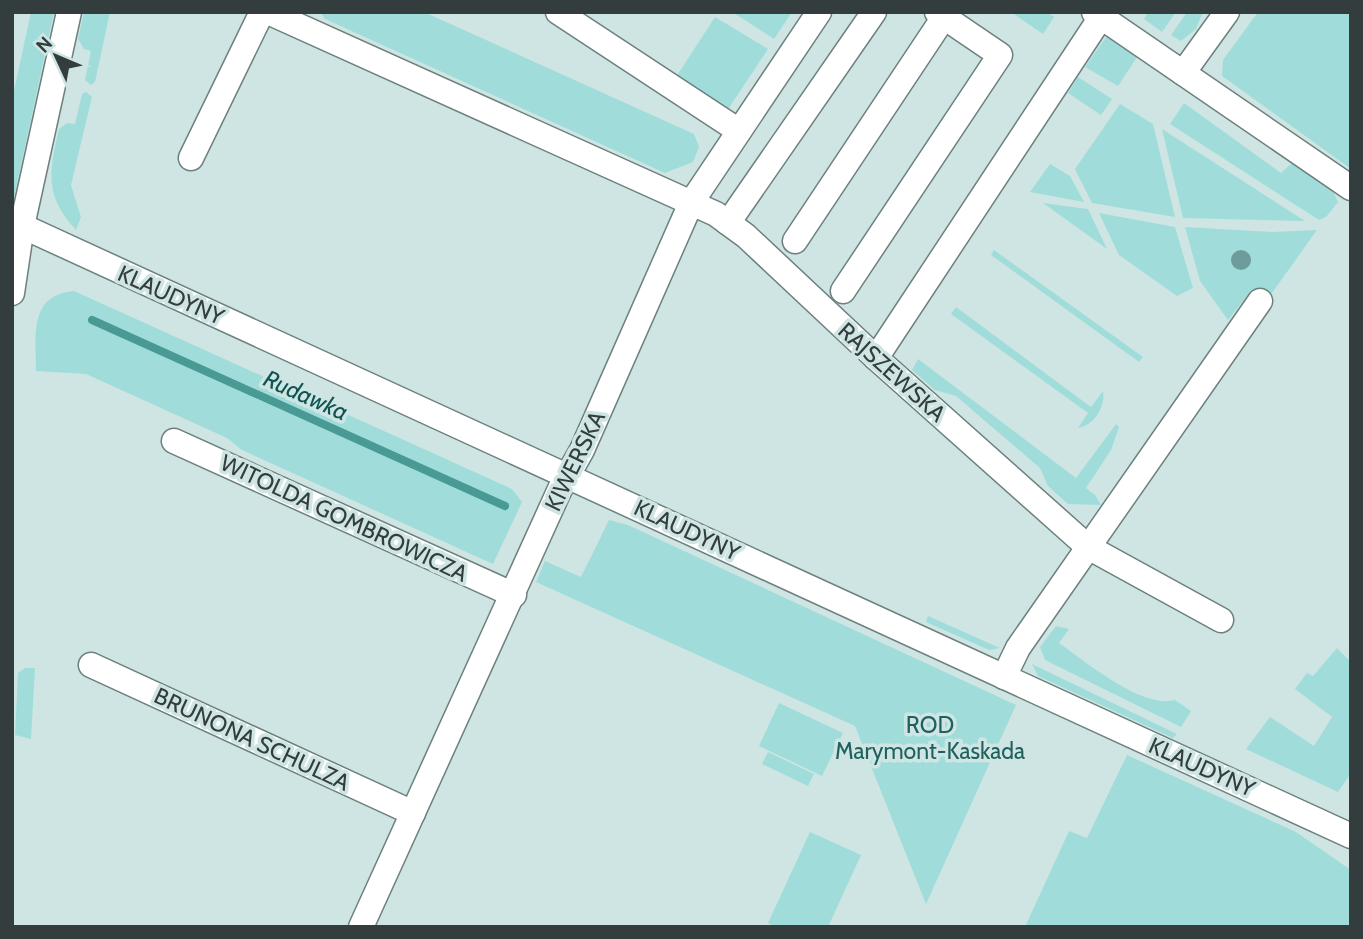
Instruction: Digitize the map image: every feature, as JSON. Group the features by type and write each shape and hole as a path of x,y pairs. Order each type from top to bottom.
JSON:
{"street":[{"path":"12,293 22,226 69,12"},
{"path":"191,158 262,12"},
{"name":"RAJSZEWSKA","path":"268,12 691,203 728,223 1088,547 1221,620"},
{"path":"558,12 739,131"},
{"name":"KIWERSKA","path":"361,927 567,475 582,450 691,203 819,12"},
{"path":"728,223 874,12"},
{"path":"1183,73 1227,12"},
{"path":"795,241 940,15 1000,55 843,291"},
{"path":"876,358 1097,15 1351,188"},
{"name":"KLAUDYNY","path":"22,226 1351,836"},
{"path":"1004,677 1018,648 1260,301"},
{"name":"WITOLDA GOMBROWICZA","path":"174,441 514,595"},
{"name":"BRUNONA SCHULZA","path":"91,666 413,813"}],"green space":[{"path":"31,12 54,12 12,207 12,100"},
{"path":"84,12 110,12 95,82 91,85 85,80 91,51 84,49 78,39"},
{"path":"320,12 424,12 694,134 699,147 693,162 665,173 325,19"},
{"path":"732,12 792,12 774,39"},
{"path":"1011,12 1047,12 1054,17 1043,34"},
{"path":"1148,12 1176,12 1162,32 1144,19"},
{"path":"1187,12 1203,12 1196,29 1181,41 1171,35"},
{"path":"1258,12 1351,12 1351,169 1222,76 1223,60"},
{"path":"715,17 768,49 727,111 676,77"},
{"path":"1109,33 1139,54 1118,86 1085,67"},
{"path":"1078,77 1112,99 1101,115 1068,93"},
{"path":"86,92 92,97 71,185 81,217 76,230 58,205 52,171 59,129 67,123 75,124 82,94"},
{"path":"1184,103 1281,173 1293,162 1333,191 1338,202 1326,217 1319,220 1170,124"},
{"path":"1120,104 1153,124 1175,217 1092,203 1075,169"},
{"path":"1162,129 1305,221 1183,218"},
{"path":"1050,164 1070,176 1084,202 1030,192"},
{"path":"1043,203 1088,209 1107,249"},
{"path":"1099,213 1175,227 1193,288 1177,296 1119,255"},
{"path":"1185,227 1272,232 1317,230 1267,300 1251,291 1228,320 1200,281"},
{"path":"994,250 1143,357 1139,362 991,255"},
{"path":"74,291 512,489 522,502 493,564 242,450 227,438 86,374 36,371 36,331 42,309 49,300 59,294"},
{"path":"956,307 1091,407 1103,391 1103,403 1098,414 1089,423 1078,428 1088,413 951,314"},
{"path":"918,359 1076,478 1116,424 1119,427 1111,450 1086,488 1095,495 1101,505 1068,504 1048,486 1040,468 956,396 935,390 912,370"},
{"name":"ROD Marymont-Kaskada","path":"609,520 628,525 1016,705 926,904 855,726 536,582 545,561 581,577"},
{"path":"928,616 1000,648 989,650 926,622"},
{"path":"1056,626 1069,629 1059,643 1099,672 1147,698 1175,700 1191,711 1181,727 1045,660 1040,647"},
{"path":"1337,648 1351,662 1351,773 1338,792 1246,749 1270,717 1314,746 1332,717 1295,689 1307,673 1313,676"},
{"path":"1032,664 1177,734 1173,738 1038,676"},
{"path":"25,668 35,668 31,739 15,735 18,673"},
{"path":"779,703 843,733 822,776 759,746"},
{"path":"768,752 814,774 808,786 762,764"},
{"path":"1127,755 1296,832 1351,870 1351,927 1025,927 1069,831 1087,838"},
{"path":"810,832 861,855 828,927 775,927 768,923"}],"waterway":[{"name":"Rudawka","path":"92,320 505,506"}]}
